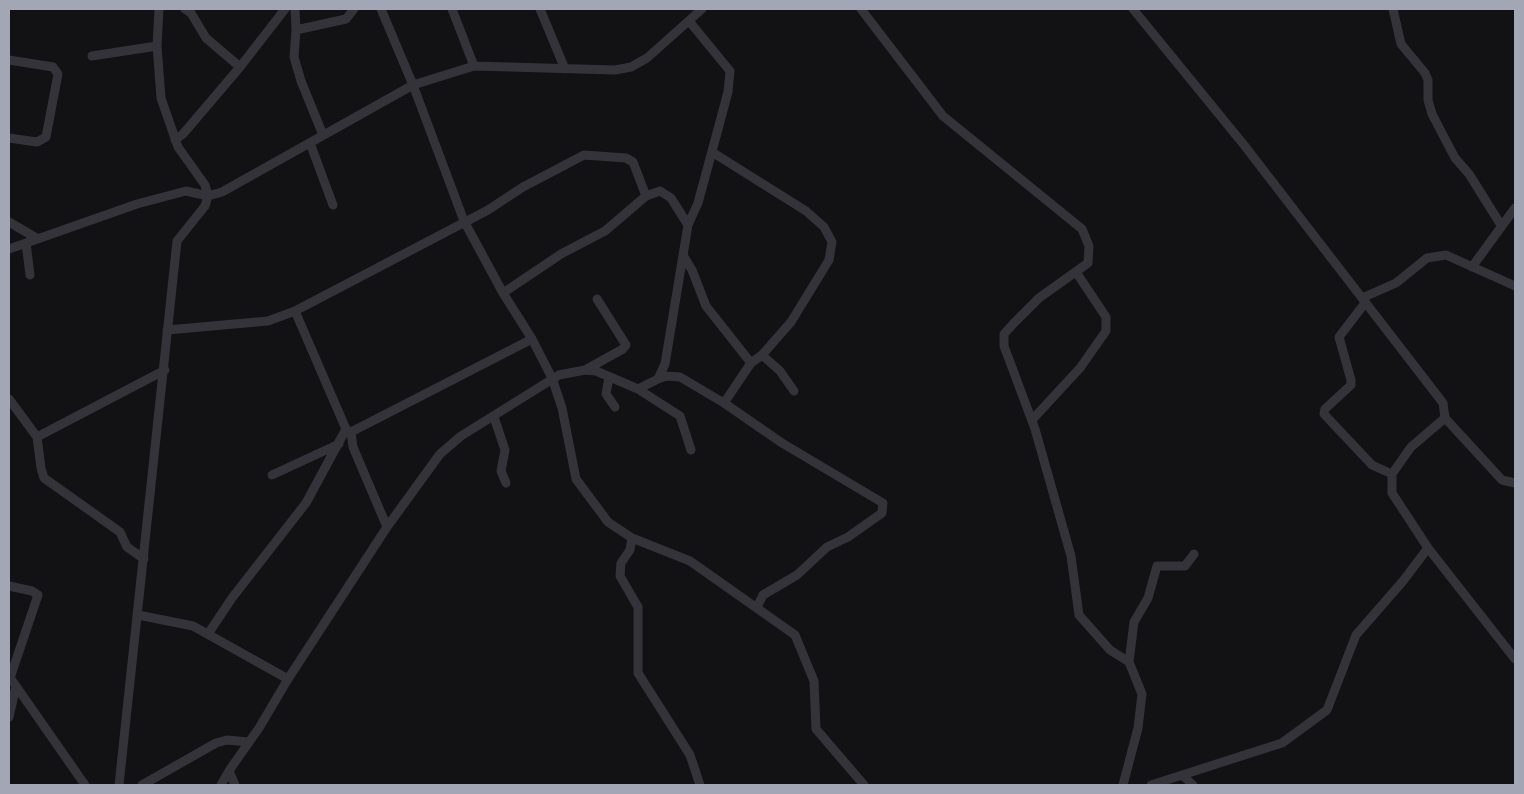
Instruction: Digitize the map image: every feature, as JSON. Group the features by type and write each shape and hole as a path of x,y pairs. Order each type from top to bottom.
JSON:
{"street":[{"path":"119,785 165,370 167,330 177,241 204,206 208,196 205,185 175,140 161,98 157,46 159,9"},
{"path":"185,9 191,14 206,38 240,67"},
{"path":"175,140 183,134 240,67 285,9"},
{"path":"295,9 294,57 301,81 323,135"},
{"path":"296,30 346,19 354,9"},
{"path":"381,9 413,85 464,221 502,293 532,339 552,378 562,408 576,479 608,522 632,538 690,562 795,635 814,680 816,729 864,785"},
{"path":"452,9 474,66"},
{"path":"540,9 565,69"},
{"path":"9,249 137,204 186,191 208,196 222,192 413,85 474,66 615,70 631,67 646,58 702,9"},
{"path":"861,9 943,116 1082,229 1090,246 1088,263 1039,298 1004,334 1004,346 1032,420 1071,556 1080,616 1110,650 1129,662"},
{"path":"1133,9 1244,144 1443,403 1445,418 1502,480 1515,483"},
{"path":"1393,9 1401,44 1425,73 1428,80 1428,100 1434,119 1456,158 1469,174 1501,225"},
{"path":"658,379 665,364 688,225 698,203 712,152 728,92 730,71 689,21"},
{"path":"92,56 157,46"},
{"path":"9,60 53,67 58,74 46,138 37,142 9,138"},
{"path":"310,142 332,205"},
{"path":"712,152 806,211 824,227 832,242 829,260 791,322 762,355 751,363 724,403"},
{"path":"167,330 268,321 295,311 584,155 626,158 633,162 646,196"},
{"path":"502,293 560,254 605,231 646,196 660,191 670,198 688,225"},
{"path":"1472,267 1515,208"},
{"path":"9,222 38,239"},
{"path":"26,243 30,275"},
{"path":"683,255 692,270 706,306 751,363"},
{"path":"1392,474 1372,465 1324,414 1325,409 1351,385 1339,338 1364,301 1396,283 1427,258 1446,255 1515,286"},
{"path":"1032,420 1080,368 1106,331 1106,317 1076,272"},
{"path":"221,785 387,527 440,454 461,436 494,417 552,378 585,370 624,349 626,345 597,299"},
{"path":"295,311 348,431 387,527"},
{"path":"208,634 232,598 306,503 339,443 348,431 532,339"},
{"path":"762,355 780,370 794,391"},
{"path":"37,437 165,370"},
{"path":"585,370 596,371 638,389 680,416 691,450"},
{"path":"638,389 666,376 680,377 724,403 782,443 883,503 882,513 848,537 827,547 797,575 763,595 757,607"},
{"path":"609,377 606,394 615,407"},
{"path":"9,399 37,437 40,468 44,478 120,532 127,547 144,559"},
{"path":"494,417 505,450 501,471 506,483"},
{"path":"1445,418 1411,447 1392,474 1392,493 1428,548 1515,659"},
{"path":"272,475 339,443"},
{"path":"632,538 630,550 621,563 620,576 638,608 638,673 690,755 700,785"},
{"path":"1151,785 1282,743 1327,710 1356,636 1403,581 1428,548"},
{"path":"1123,785 1138,728 1142,694 1129,662 1134,622 1148,598 1157,566 1185,566 1194,554"},
{"path":"9,586 32,591 38,595 12,680 9,717"},
{"path":"138,615 193,626 288,680"},
{"path":"12,680 85,785"},
{"path":"142,785 216,743 227,740 248,742"},
{"path":"230,771 235,785"},
{"path":"1182,775 1193,785"}]}
